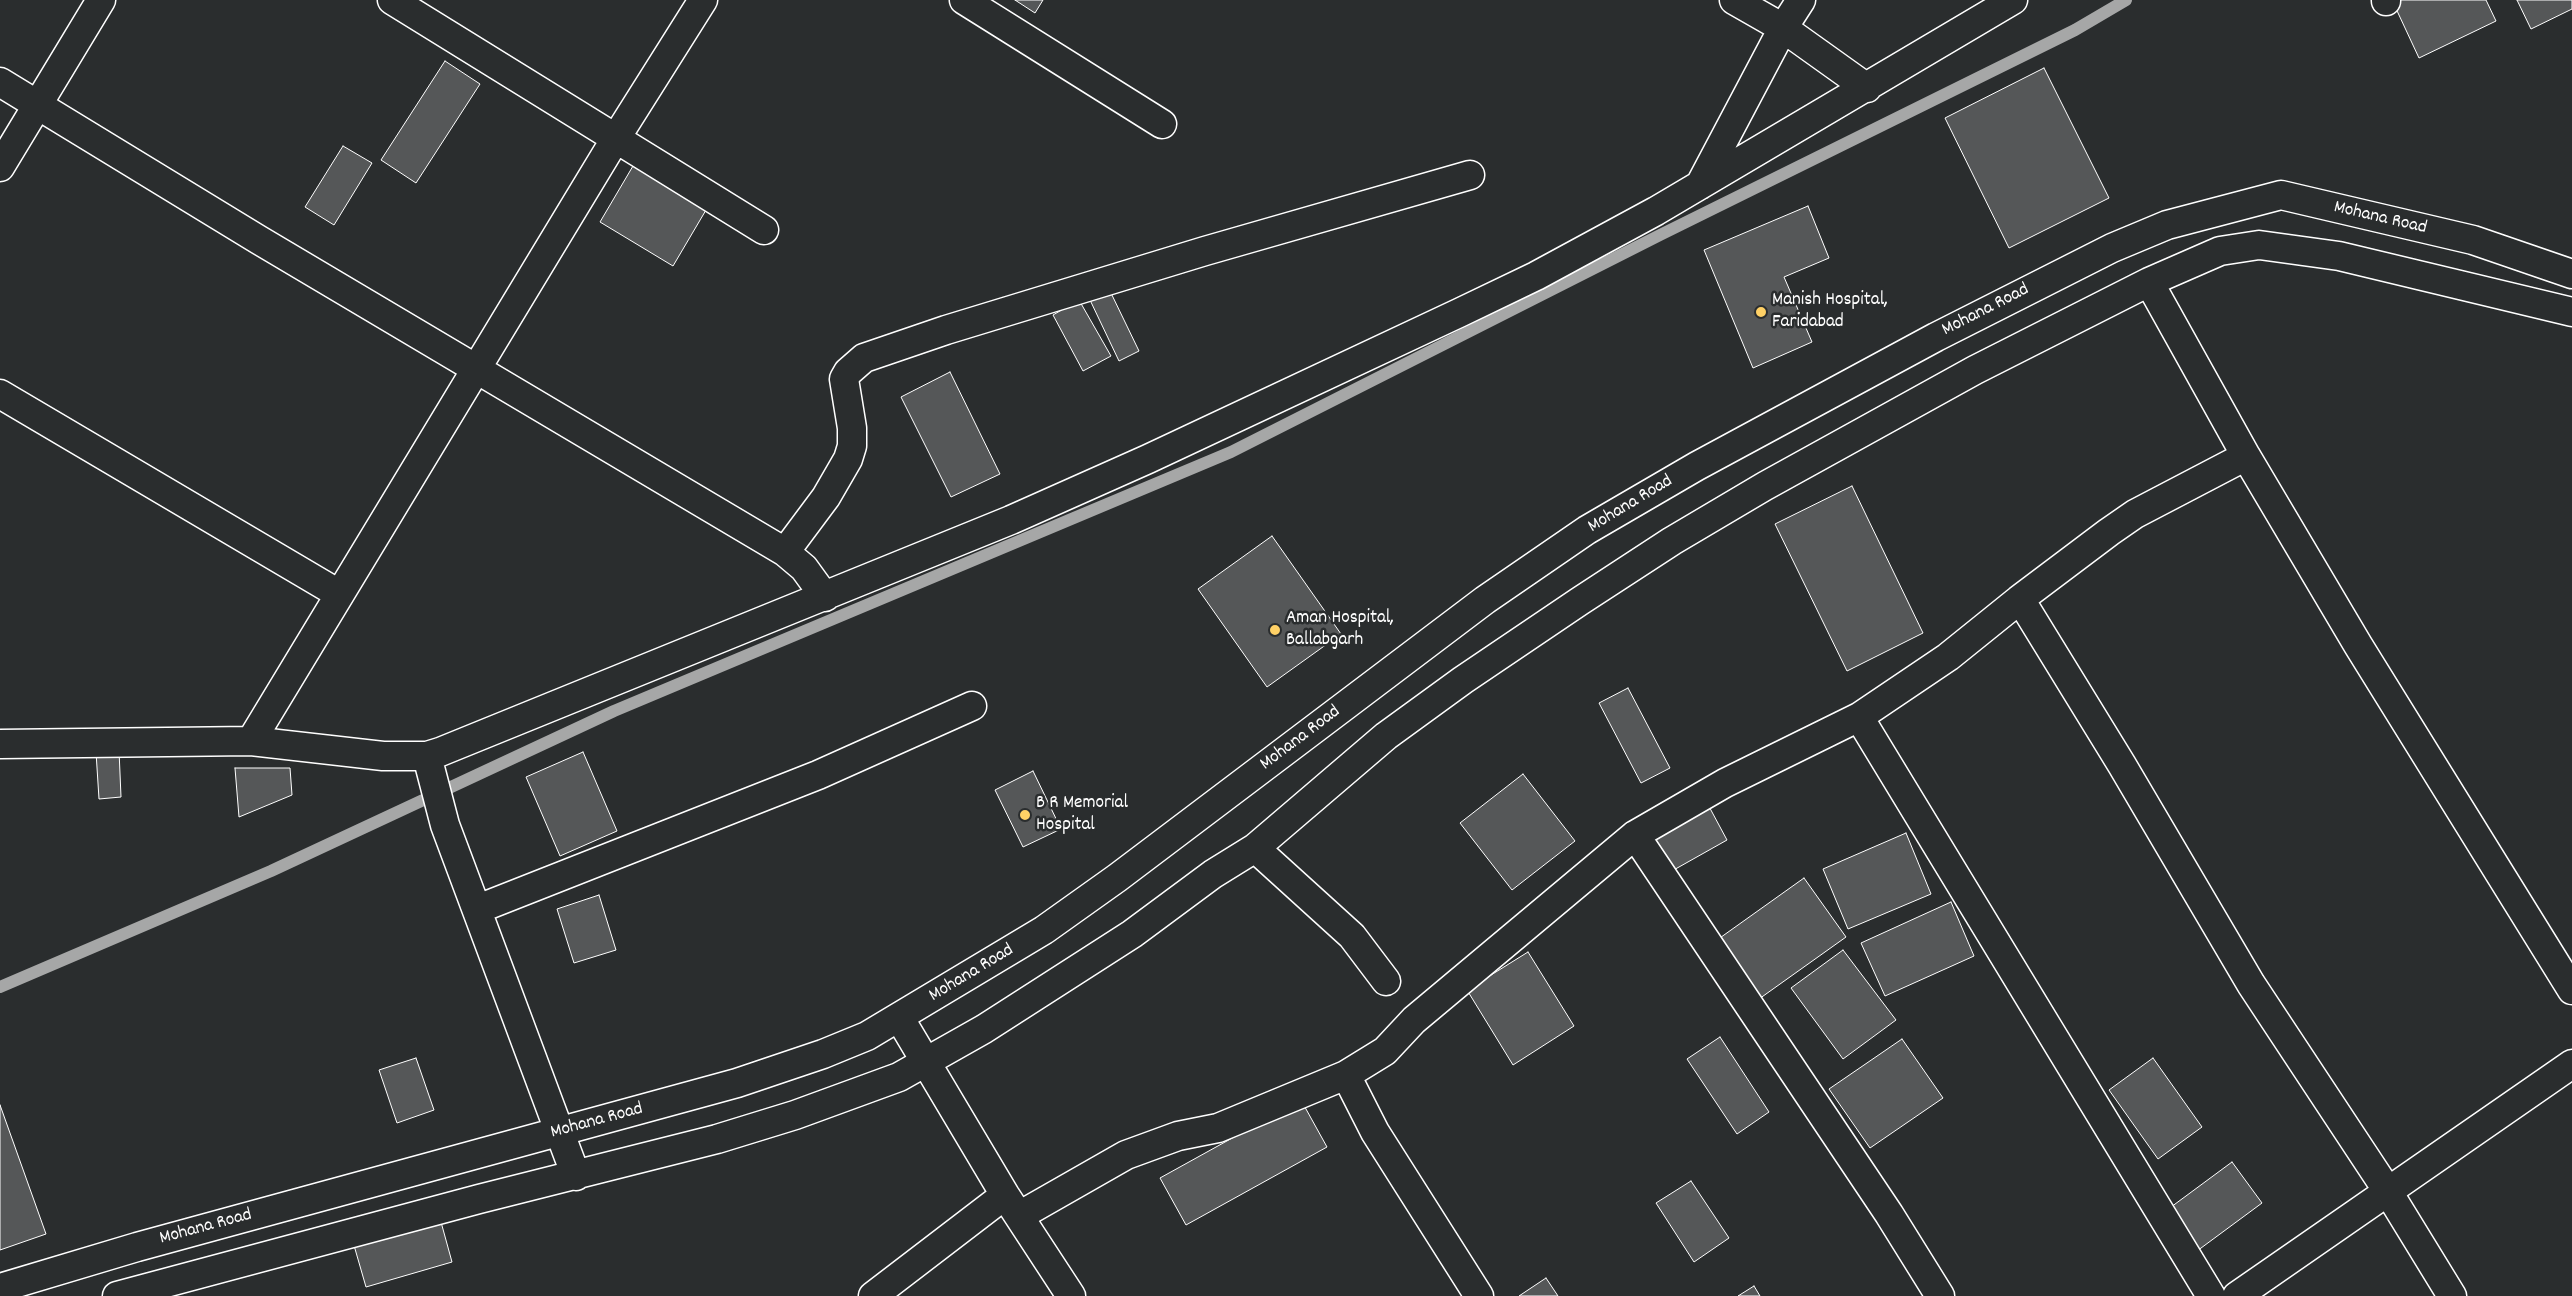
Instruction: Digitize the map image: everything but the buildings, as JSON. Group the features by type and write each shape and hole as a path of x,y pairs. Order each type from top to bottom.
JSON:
{"street":[{"path":"0,167 101,0"},
{"path":"392,0 764,230"},
{"path":"251,741 338,594 702,0"},
{"path":"964,0 1162,124"},
{"path":"1734,0 1783,28 1867,88"},
{"path":"1700,185 1783,28 1801,0"},
{"path":"0,744 251,741 383,756 430,766 825,597 1011,520 1148,459 1459,313 1545,271 1700,185 2013,0"},
{"path":"0,82 785,552 804,568 825,597"},
{"path":"785,552 826,497 848,459 852,446 852,428 844,379 848,372 864,358 946,330 1205,251 1470,175"},
{"name":"Mohana Road","path":"0,1288 137,1247 754,1077 867,1036 1052,925 1485,600 1587,530 1696,466 1936,336 2112,248 2167,225 2281,195 2473,240 2572,274"},
{"path":"117,1296 479,1199 717,1139 795,1115 899,1076 926,1063 1077,970 1132,934 1213,874 1255,848 1386,736 1572,606 1672,541 1765,486 1975,370 2149,282 2220,251 2259,245 2339,256 2572,312"},
{"path":"2149,282 2246,456 2358,645 2572,990"},
{"path":"0,394 338,594"},
{"path":"873,1296 1012,1205 1126,1155 1178,1136 1218,1128 1346,1075 1385,1051 1414,1020 1635,836 1725,783 1859,717 1948,657 2020,599 2135,514 2246,456"},
{"path":"2020,599 2122,765 2251,984 2387,1190 2452,1296"},
{"path":"478,908 818,775 972,706"},
{"path":"1859,717 2211,1296"},
{"path":"430,766 445,824 478,908 558,1132 576,1176"},
{"path":"1635,836 1889,1214 1940,1296"},
{"path":"1255,848 1352,936 1386,981"},
{"path":"899,1017 1012,1205 1071,1296"},
{"path":"2236,1296 2572,1064"},
{"path":"1346,1075 1375,1132 1479,1296"}],"waterway":[{"path":"0,987 271,871 614,711 1231,452 1660,235 2075,30 2126,0"}],"place":[{"name":"Manish Hospital, Faridabad","path":"1761,312"},
{"name":"Aman Hospital, Ballabgarh","path":"1275,630"},
{"name":"B R Memorial Hospital","path":"1025,815"}]}
